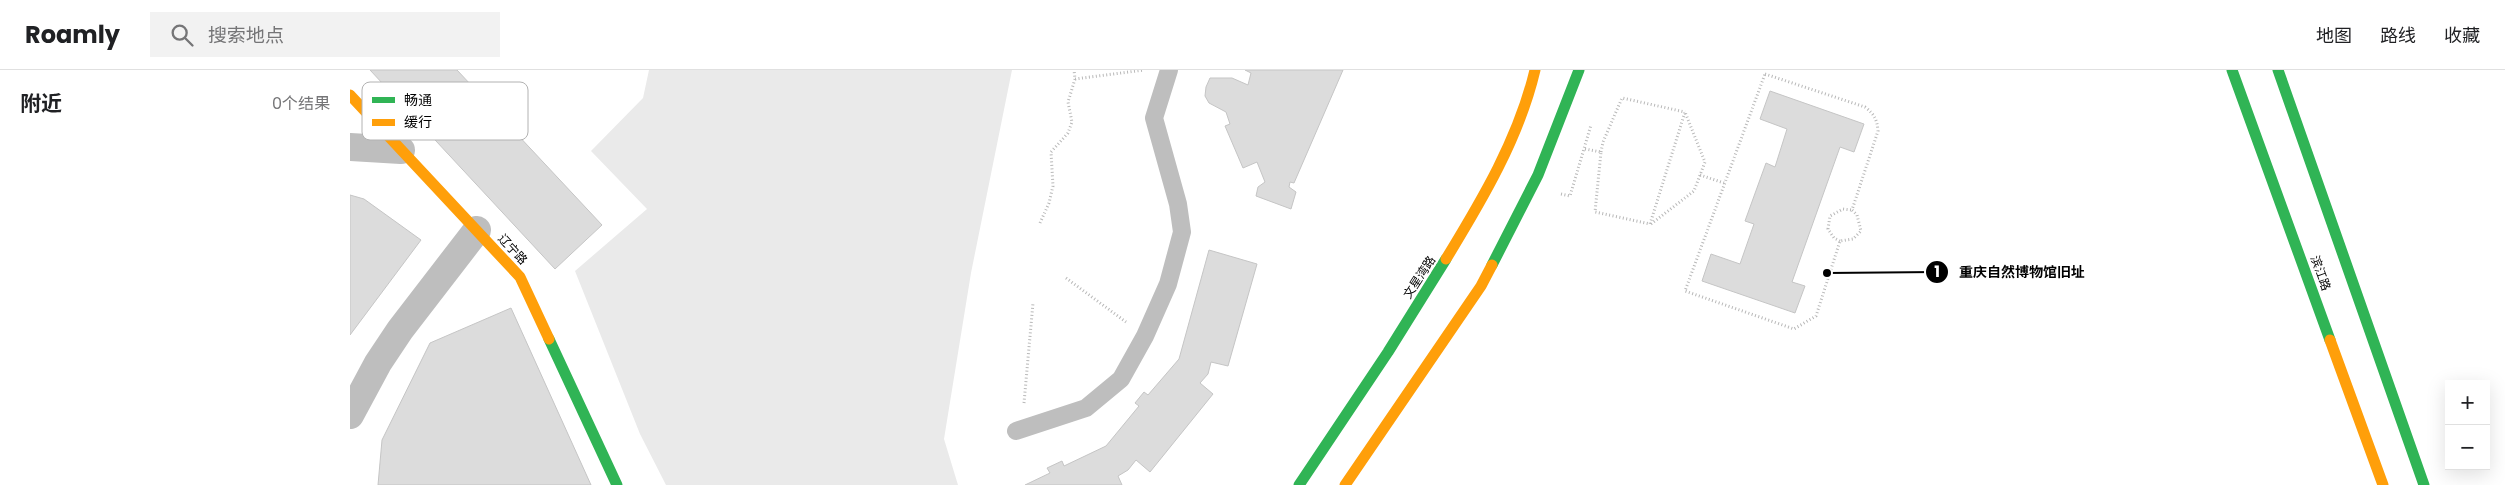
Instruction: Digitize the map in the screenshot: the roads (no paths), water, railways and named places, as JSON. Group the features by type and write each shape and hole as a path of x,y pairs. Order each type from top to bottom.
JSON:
{"main road":[{"name":"文星湾路","path":"1299,485 1441,269 1498,169 1530,96 1535,70"},
{"path":"1345,485 1481,286 1538,175 1579,70"},
{"name":"滨江路","path":"2232,70 2383,485"},
{"path":"2278,70 2424,485"},
{"name":"辽宁路","path":"350,95 362,108"},
{"name":"辽宁路","path":"393,140 520,277 617,485"}],"street":[{"path":"350,148 402,150"},
{"path":"350,415 378,363 400,330 477,230"}],"lane":[{"path":"1016,432 1086,408 1121,379 1145,336 1168,284 1182,232 1178,204 1154,118 1169,70"}],"place":[{"name":"重庆自然博物馆旧址","path":"1827,273"}]}
